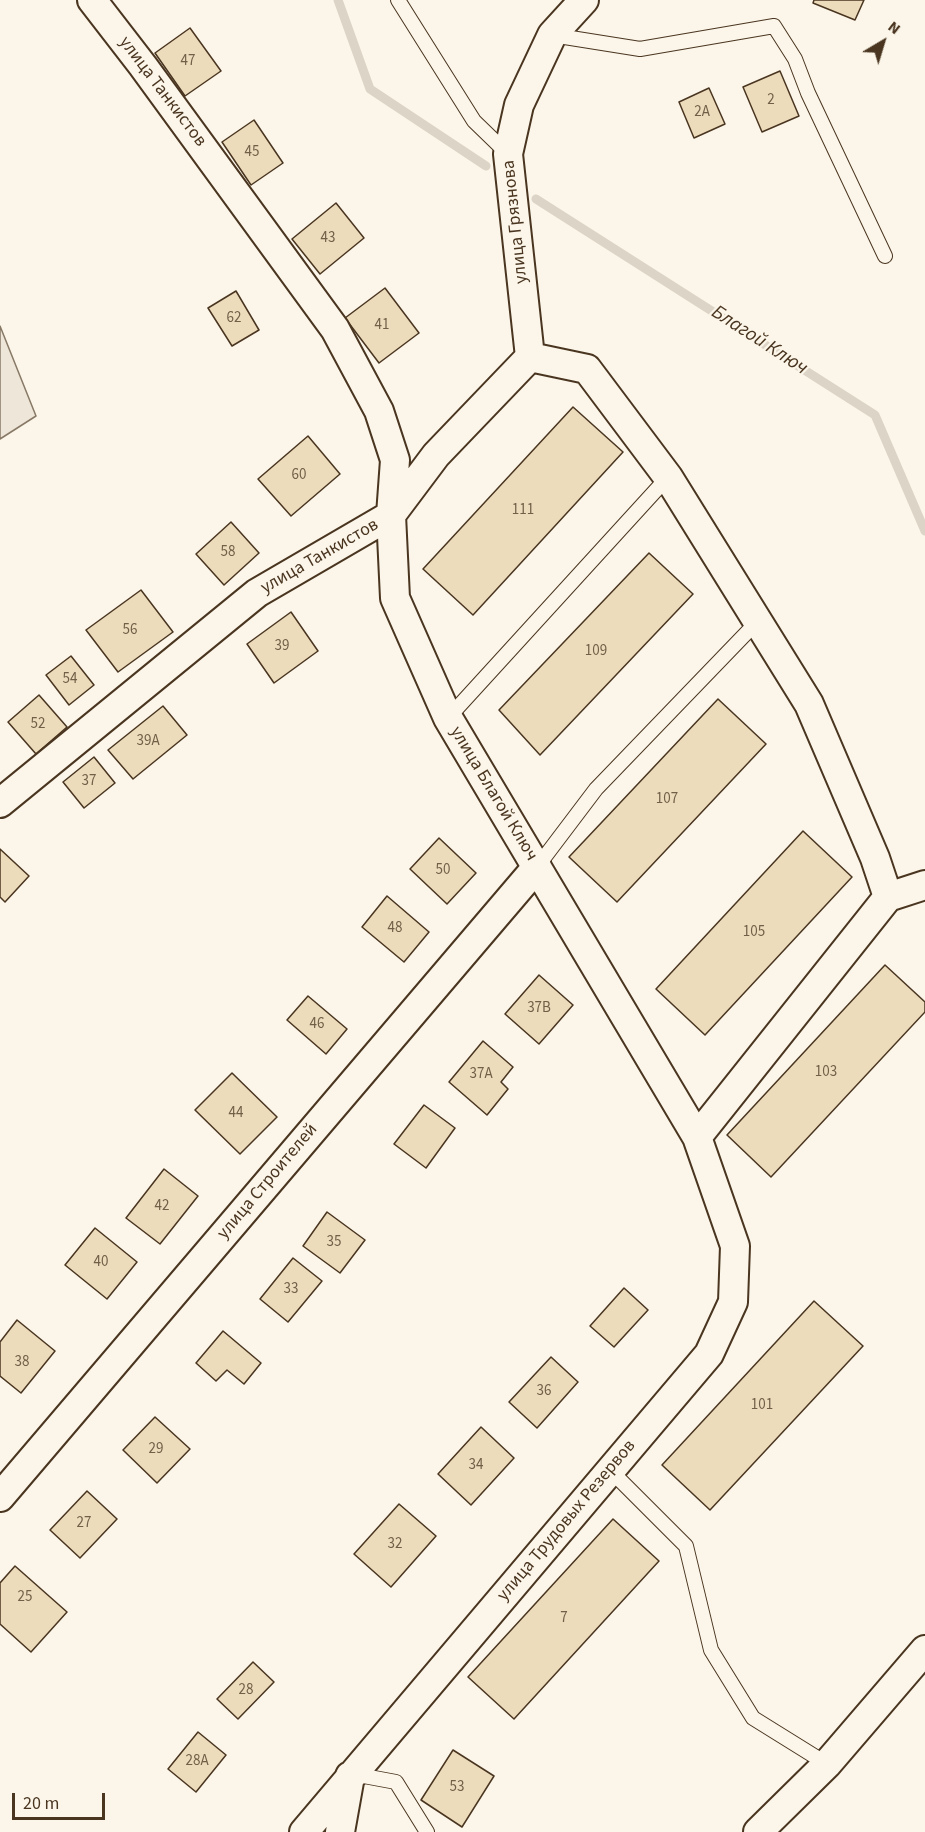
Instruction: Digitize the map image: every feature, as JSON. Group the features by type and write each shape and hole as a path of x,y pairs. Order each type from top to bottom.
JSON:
{"street":[{"name":"улица Танкистов","path":"0,803 257,593 391,515 395,459 379,411 335,329 143,66 92,0"},
{"name":"улица Грязнова","path":"530,357 508,154 519,105 552,35 584,0"},
{"path":"391,515 436,455 530,357 587,369 668,477 809,704 875,858 888,897"},
{"name":"улица Благой Ключ","path":"391,515 395,598 448,718 697,1137 735,1246"},
{"name":"улица Строителей","path":"0,1497 537,867"},
{"path":"697,1137 888,897 925,885"},
{"name":"улица Трудовых Резервов","path":"304,1832 709,1354 733,1302 735,1246"},
{"path":"758,1832 827,1764 925,1650"},
{"name":"улица Трудовых Резервов","path":"340,1832 351,1774"}],"lane":[{"path":"398,0 474,121 508,154"},
{"path":"552,35 640,49 774,26 795,58 808,93 885,256"},
{"path":"448,718 668,477"},
{"path":"537,867 596,789 757,622"},
{"path":"610,1470 687,1546 711,1650 753,1718 827,1764"},
{"path":"351,1774 396,1782 426,1832"}],"shaded area":[{"path":"0,326 36,416 0,439"}],"building":[{"path":"814,0 864,0 855,20 813,3"},
{"path":"190,28 221,71 185,96 155,53"},
{"path":"780,71 799,116 762,132 743,87"},
{"path":"709,88 725,124 694,138 679,102"},
{"path":"254,120 283,163 251,185 222,142"},
{"path":"336,203 364,238 320,274 292,239"},
{"path":"385,288 419,333 379,363 345,318"},
{"path":"236,291 259,330 232,346 208,308"},
{"path":"573,407 623,452 473,615 423,569"},
{"path":"308,436 340,474 291,516 258,479"},
{"path":"231,522 259,553 224,585 196,554"},
{"path":"649,553 693,594 540,755 499,710"},
{"path":"141,590 173,632 118,672 86,630"},
{"path":"291,612 318,651 274,683 247,644"},
{"path":"71,656 94,685 69,705 46,675"},
{"path":"39,695 67,727 36,754 8,722"},
{"path":"718,699 766,744 617,902 569,857"},
{"path":"163,706 187,735 133,779 108,750"},
{"path":"94,757 115,783 84,808 63,782"},
{"path":"803,831 852,877 705,1035 656,989"},
{"path":"439,838 476,873 447,904 410,869"},
{"path":"0,849 29,876 5,902 0,897"},
{"path":"387,896 429,932 404,962 362,927"},
{"path":"885,965 925,1002 925,1012 771,1177 727,1135"},
{"path":"539,975 573,1005 539,1044 505,1014"},
{"path":"308,996 347,1029 326,1054 287,1020"},
{"path":"483,1041 513,1067 501,1082 508,1089 487,1115 449,1082"},
{"path":"232,1073 277,1117 240,1154 195,1110"},
{"path":"424,1105 455,1128 426,1168 394,1144"},
{"path":"164,1169 198,1196 160,1244 126,1218"},
{"path":"327,1212 365,1240 340,1273 303,1246"},
{"path":"95,1228 137,1262 107,1299 65,1265"},
{"path":"293,1258 322,1281 288,1322 260,1299"},
{"path":"624,1288 648,1310 614,1347 590,1326"},
{"path":"814,1301 863,1346 710,1510 662,1465"},
{"path":"17,1320 55,1351 21,1393 0,1376 0,1342"},
{"path":"223,1331 261,1363 244,1384 227,1370 216,1381 196,1363"},
{"path":"551,1357 578,1382 537,1428 509,1402"},
{"path":"155,1417 190,1449 157,1483 123,1450"},
{"path":"481,1427 514,1458 471,1505 438,1474"},
{"path":"87,1491 117,1519 80,1558 50,1530"},
{"path":"399,1504 436,1536 391,1587 354,1554"},
{"path":"613,1519 659,1561 514,1719 468,1677"},
{"path":"15,1566 67,1612 31,1652 0,1624 0,1583"},
{"path":"253,1662 274,1682 238,1719 217,1699"},
{"path":"198,1732 226,1755 196,1792 168,1769"},
{"path":"453,1750 494,1776 462,1827 421,1800"}],"waterway":[{"name":"Благой Ключ","path":"338,0 370,89 486,166"},
{"name":"Благой Ключ","path":"536,199 875,415 925,531"}]}
